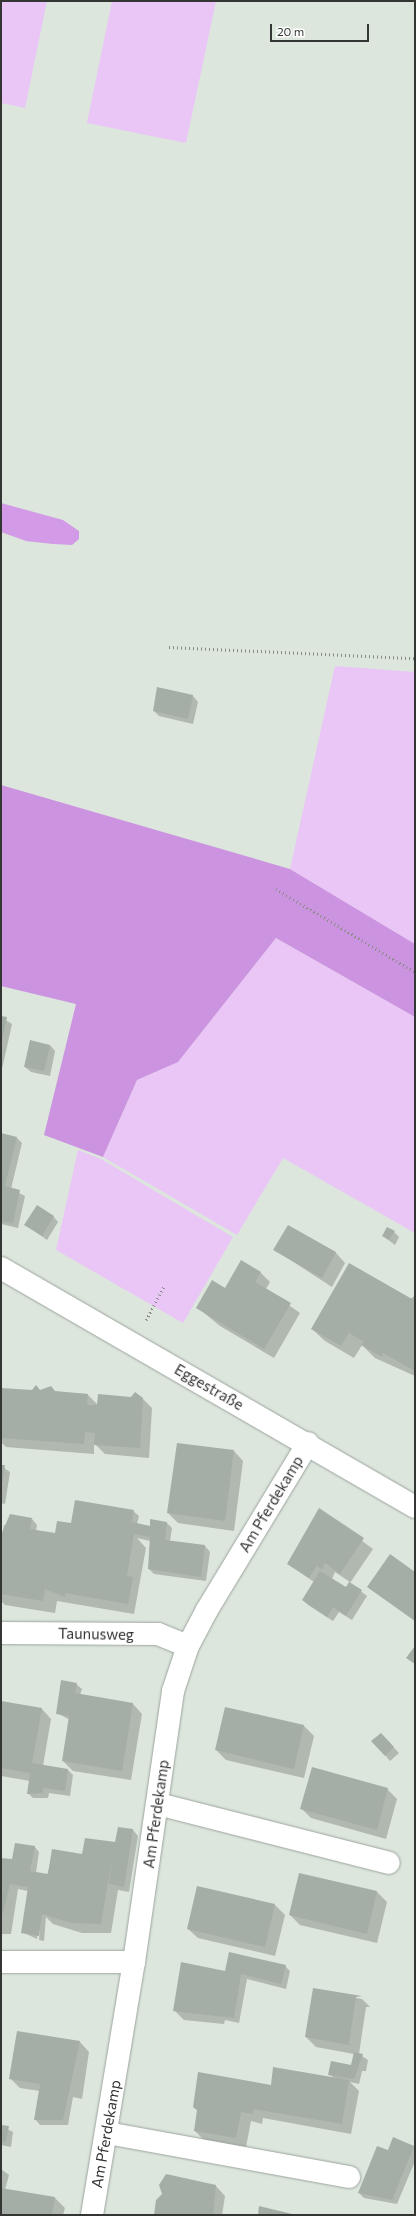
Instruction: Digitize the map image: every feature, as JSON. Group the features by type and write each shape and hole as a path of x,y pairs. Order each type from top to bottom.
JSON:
{"street":[{"name":"Eggestraße","path":"1,1268 308,1443 415,1507"},
{"name":"Am Pferdekamp","path":"92,2215 107,2133 134,1962 173,1692 188,1646 308,1443"},
{"name":"Taunusweg","path":"1,1633 158,1634 188,1646"},
{"path":"158,1804 389,1863"},
{"path":"1,1962 134,1962"},
{"path":"107,2133 349,2177"}],"path":[{"path":"169,647 415,658"},
{"path":"276,889 415,972"},
{"path":"155,1304 164,1286"}],"shaded area":[{"path":"1,1 47,1 25,108 1,103"},
{"path":"112,1 216,1 186,143 87,123"},
{"path":"1,503 63,520 79,531 79,539 72,545 53,544 26,541 1,532"},
{"path":"335,666 415,672 415,944 290,869"},
{"path":"1,785 290,869 415,944 415,1017 276,938 178,1062 137,1080 103,1157 44,1135 76,1004 1,986"},
{"path":"276,938 415,1017 415,1233 283,1158 237,1235 103,1157 137,1080 178,1062"},
{"path":"78,1150 101,1159 233,1237 183,1323 56,1250"}],"building":[{"path":"157,687 193,695 188,719 153,711"},
{"path":"1,1016 7,1017 2,1041 1,1041"},
{"path":"30,1040 50,1045 44,1071 24,1067"},
{"path":"1,1133 17,1137 5,1186 20,1190 13,1223 1,1221"},
{"path":"37,1205 54,1216 42,1236 24,1225"},
{"path":"288,1225 336,1252 322,1278 273,1250"},
{"path":"387,1227 395,1231 389,1240 382,1236"},
{"path":"241,1260 261,1272 255,1282 291,1303 264,1349 196,1308 212,1280 225,1288"},
{"path":"349,1263 412,1299 415,1294 415,1371 383,1353 382,1357 361,1345 364,1342 349,1333 341,1346 311,1329"},
{"path":"36,1385 40,1390 51,1386 55,1391 88,1394 87,1405 97,1405 98,1394 131,1397 135,1392 143,1398 140,1448 94,1445 95,1433 85,1432 84,1444 1,1438 1,1388 32,1390"},
{"path":"177,1443 234,1450 225,1521 167,1513"},
{"path":"1,1465 5,1465 2,1486 1,1486"},
{"path":"75,1500 134,1510 132,1522 150,1526 150,1519 167,1522 165,1540 205,1545 201,1577 148,1569 150,1537 134,1534 127,1576 133,1577 128,1604 65,1593 65,1597 45,1589 43,1601 1,1594 1,1535 10,1514 32,1518 30,1529 55,1533 57,1521 71,1523"},
{"path":"319,1508 364,1538 340,1574 325,1563 322,1570 317,1566 309,1578 287,1564"},
{"path":"390,1554 415,1572 415,1621 367,1587"},
{"path":"320,1571 346,1587 349,1582 362,1590 346,1616 333,1607 327,1617 302,1600"},
{"path":"415,1646 415,1664 406,1658"},
{"path":"61,1680 77,1683 75,1693 133,1703 122,1771 62,1761 69,1716 56,1714"},
{"path":"1,1701 42,1708 32,1763 68,1769 65,1791 43,1788 43,1793 27,1794 30,1773 1,1768"},
{"path":"225,1707 304,1725 294,1769 215,1750"},
{"path":"381,1733 394,1747 385,1756 371,1741"},
{"path":"312,1767 388,1788 377,1830 300,1809"},
{"path":"118,1827 133,1829 124,1887 109,1884 112,1859 101,1924 71,1923 42,1914 39,1936 21,1933 28,1887 10,1884 1,1920 1,1858 12,1859 15,1843 35,1846 30,1871 48,1874 52,1849 82,1854 85,1838 115,1842"},
{"path":"299,1873 377,1891 367,1934 289,1915"},
{"path":"197,1886 275,1904 265,1947 187,1929"},
{"path":"229,1952 286,1965 281,1984 241,1974 234,2018 173,2011 181,1962 225,1971"},
{"path":"313,1988 362,1996 356,1997 349,2044 355,2046 305,2037"},
{"path":"17,2031 80,2041 63,2120 34,2120 40,2084 9,2079"},
{"path":"354,2052 363,2054 354,2079 328,2075 331,2061 351,2065"},
{"path":"273,2067 349,2080 342,2124 253,2109 253,2114 241,2112 236,2138 194,2131 197,2110 193,2107 198,2072 271,2085"},
{"path":"1,2125 9,2126 6,2142 1,2141"},
{"path":"393,2137 414,2146 392,2200 358,2193 377,2146 388,2150"},
{"path":"166,2174 216,2185 213,2215 154,2215 156,2200 162,2194 159,2185"},
{"path":"1,2188 55,2197 52,2215 1,2215"},
{"path":"259,2206 292,2214 292,2215 258,2215"}]}
